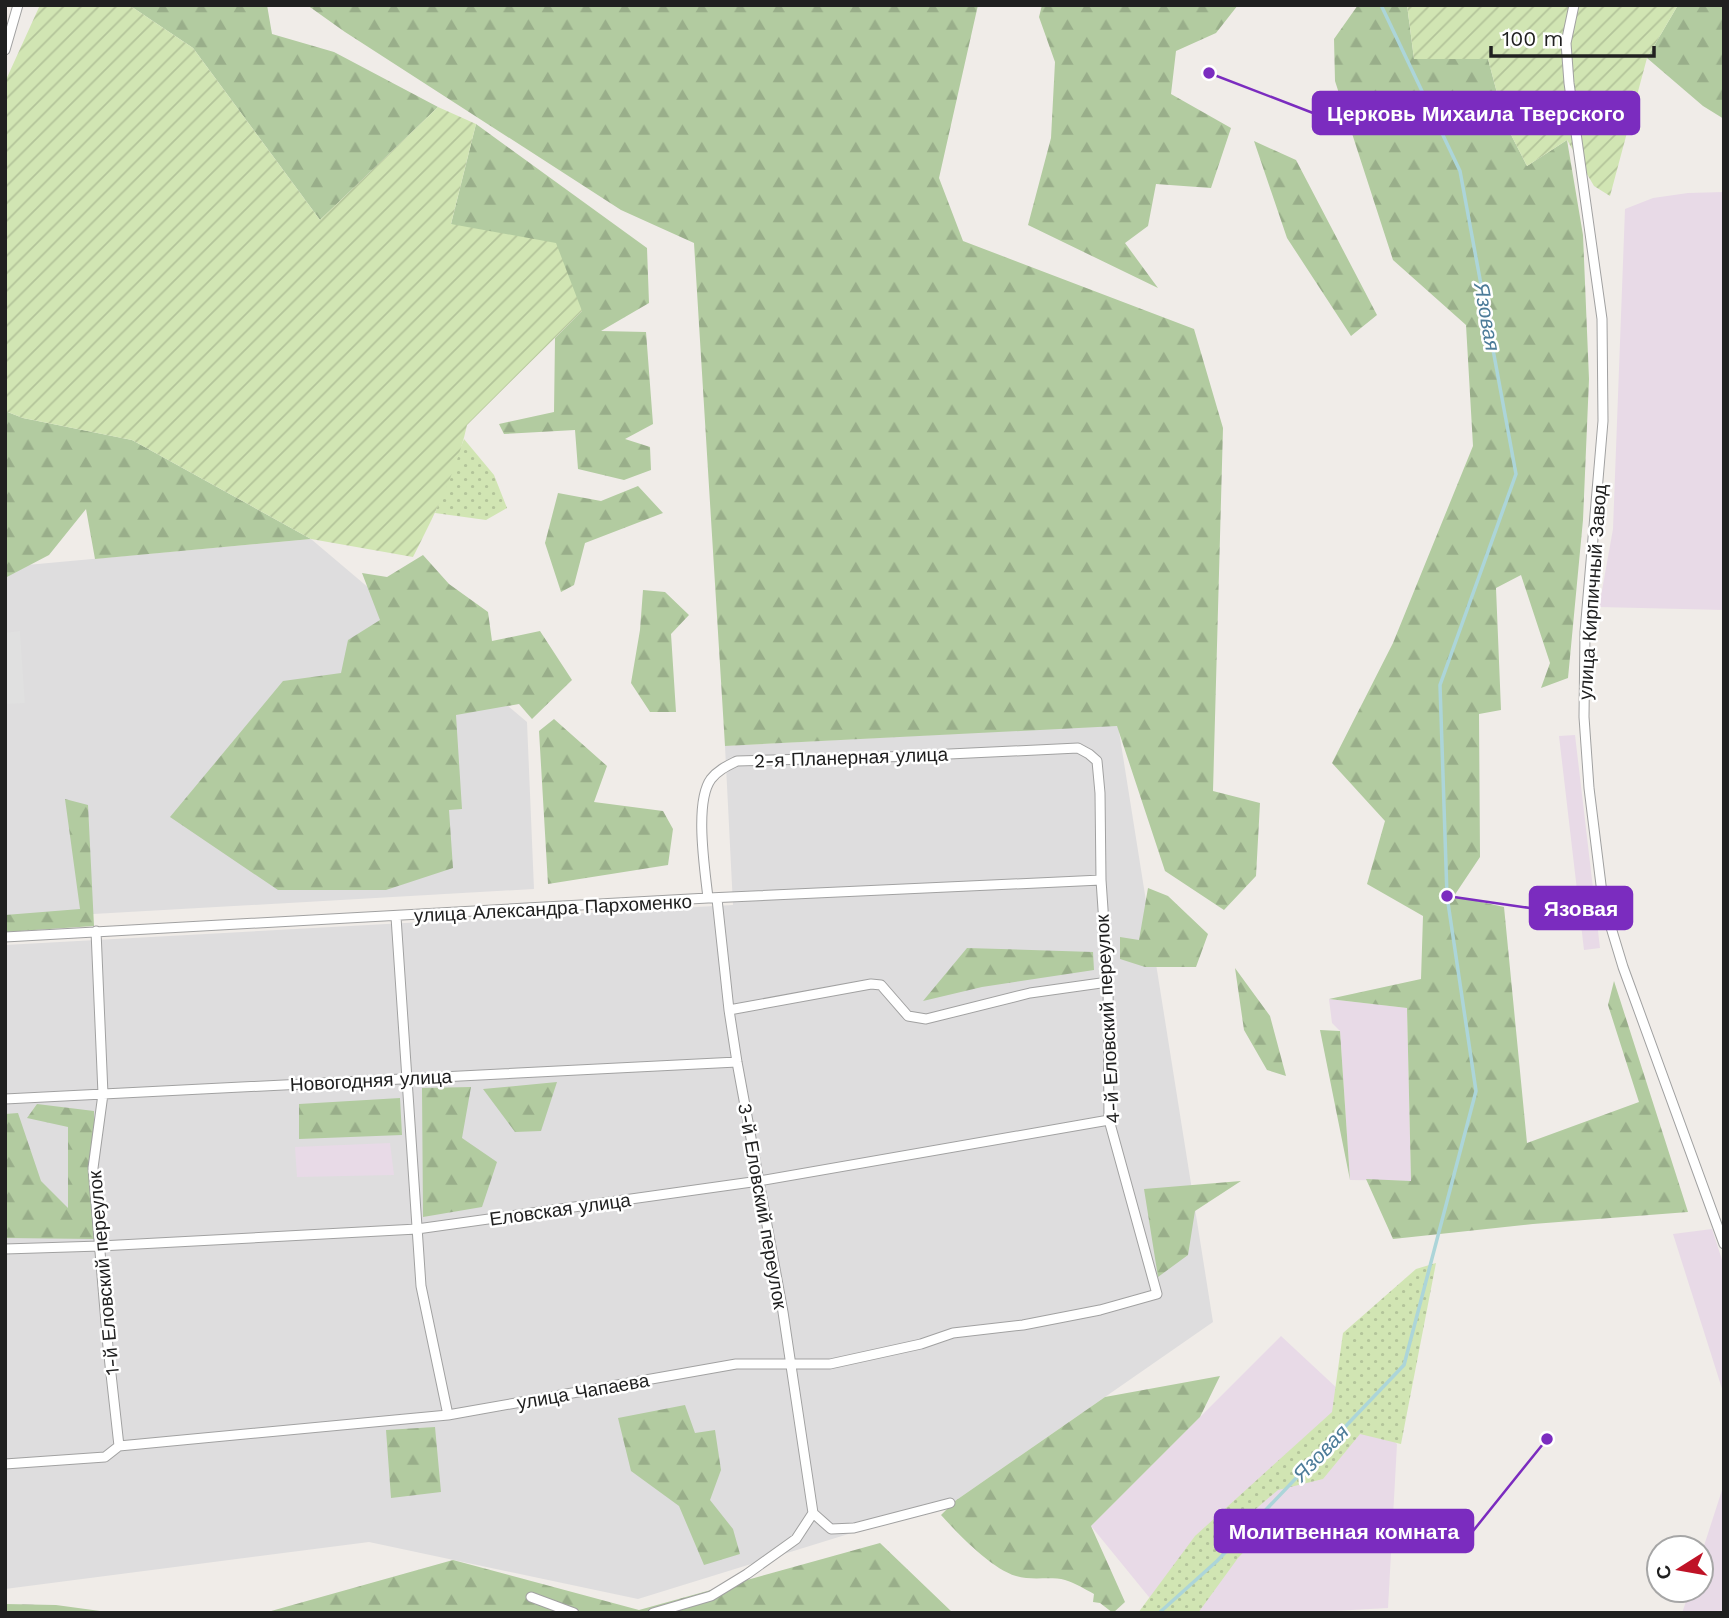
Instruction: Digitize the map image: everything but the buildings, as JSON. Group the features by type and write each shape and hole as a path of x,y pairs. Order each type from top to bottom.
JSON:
{"street":[{"path":"5,50 18,5"},
{"name":"улица Кирпичный Завод","path":"1574,5 1566,43 1568,73 1602,319 1603,421 1586,632 1585,748 1589,788 1603,901 1623,967 1724,1244"},
{"name":"4-й Еловский переулок","path":"1078,748 1097,761 1100,793 1101,880 1108,982 1109,1120 1157,1294"},
{"name":"2-я Планерная улица","path":"713,899 702,834 703,796 709,781 720,769 737,761 1078,748"},
{"name":"улица Александра Пархоменко","path":"5,937 1101,880"},
{"name":"3-й Еловский переулок","path":"713,899 737,1062 790,1363 813,1513"},
{"path":"396,917 421,1286 448,1415"},
{"name":"1-й Еловский переулок","path":"96,931 103,1094 93,1168 119,1446"},
{"path":"729,1010 871,984 881,985 908,1016 926,1018 1030,993 1108,982"},
{"name":"Новогодняя улица","path":"5,1099 737,1062"},
{"name":"Еловская улица","path":"5,1249 100,1247 417,1229 759,1181 1109,1120"},
{"name":"улица Чапаева","path":"5,1464 104,1457 119,1446 448,1415 736,1364 830,1364 921,1344 953,1333 1023,1325 1100,1310 1157,1294"},
{"path":"653,1613 711,1596 747,1574 796,1539 813,1513 831,1529 854,1528 950,1503"},
{"path":"531,1597 574,1613"}],"shaded area":[{"path":"1724,192 1724,610 1599,607 1613,529 1625,209 1653,198"},
{"path":"311,539 527,722 534,889 5,919 5,567"},
{"path":"20,631 25,703 5,704 5,633"},
{"path":"1118,725 1213,1322 955,1501 638,1599 369,1542 5,1589 5,945 733,905 725,746"},
{"path":"1575,735 1600,948 1584,950 1559,736"},
{"path":"1329,999 1407,1008 1411,1181 1350,1180 1340,1031 1332,1023"},
{"path":"390,1143 394,1175 297,1177 295,1147"},
{"path":"1712,1229 1724,1266 1724,1395 1673,1234"},
{"path":"1281,1336 1397,1444 1388,1608 1298,1613 1162,1613 1091,1526"},
{"path":"1724,1484 1724,1613 1682,1613 1685,1604 1715,1604 1715,1534 1708,1534"}],"green space":[{"path":"40,5 129,5 193,48 320,220 438,107 476,124 451,224 556,243 582,311 467,425 451,476 413,557 311,539 132,440 23,418 5,411 5,82"},
{"path":"129,5 267,5 272,34 334,52 438,107 320,220 193,48"},
{"path":"307,5 978,5 939,178 963,241 1194,329 1223,428 1213,791 1260,803 1256,876 1224,910 1165,871 1117,726 725,746 694,243 621,210"},
{"path":"1042,5 1238,5 1216,33 1176,51 1171,94 1231,128 1211,188 1156,184 1148,226 1125,243 1158,288 1028,225 1051,138 1055,62 1039,17"},
{"path":"1358,5 1407,5 1414,59 1488,59 1505,123 1527,166 1567,140 1583,235 1589,379 1583,520 1568,678 1541,688 1550,663 1521,575 1496,588 1501,710 1479,714 1480,857 1454,896 1504,907 1527,1143 1639,1102 1608,1005 1614,981 1688,1212 1533,1224 1393,1239 1366,1179 1411,1181 1407,1008 1329,999 1421,979 1423,916 1367,884 1385,821 1332,763 1393,643 1473,446 1466,325 1393,260 1335,81 1334,39"},
{"path":"1407,5 1678,5 1647,58 1610,196 1594,186 1567,140 1527,166 1505,123 1488,59 1414,59"},
{"path":"1678,5 1724,5 1724,119 1703,106 1647,58"},
{"path":"476,124 647,248 649,303 601,331 646,332 653,424 625,439 650,447 651,470 624,480 578,469 575,430 504,434 499,424 554,412 555,338 582,311 451,224"},
{"path":"1254,141 1296,160 1377,315 1351,336 1287,238"},
{"path":"5,411 23,418 132,440 311,539 95,559 86,509 49,555 5,578"},
{"path":"464,439 494,475 507,508 486,520 435,513"},
{"path":"638,486 663,513 585,543 574,585 561,592 545,543 558,493 601,501"},
{"path":"423,555 449,584 488,612 492,641 540,631 572,680 532,719 519,704 456,715 462,809 449,810 453,868 386,890 278,890 170,817 283,681 341,673 348,640 380,620 362,573 387,577"},
{"path":"643,590 665,592 689,615 671,634 676,712 650,712 631,683 640,630"},
{"path":"554,719 607,766 594,802 663,811 673,829 668,865 548,884 539,731"},
{"path":"65,799 88,805 94,926 5,932 5,915 80,909"},
{"path":"1148,888 1168,896 1208,934 1196,967 1145,967 1120,959 1120,937 1139,940"},
{"path":"967,948 1093,952 1094,970 982,987 923,1001"},
{"path":"1235,968 1270,1016 1286,1076 1267,1070 1244,1030"},
{"path":"1320,1030 1340,1031 1350,1180"},
{"path":"557,1082 541,1131 515,1132 483,1089"},
{"path":"471,1087 462,1138 497,1162 482,1207 423,1217 422,1088"},
{"path":"400,1098 402,1135 299,1139 299,1104"},
{"path":"37,1104 94,1111 94,1239 5,1238 5,1114 18,1113 41,1181 68,1208 68,1127 27,1118"},
{"path":"1241,1181 1195,1211 1188,1255 1158,1277 1144,1189"},
{"path":"1436,1263 1401,1444 1360,1434 1323,1479 1278,1490 1244,1519 1257,1538 1238,1558 1198,1613 1138,1613 1195,1536 1332,1412 1343,1333 1416,1269"},
{"path":"1220,1376 1200,1417 1091,1526 1125,1602 1113,1613 1100,1603 1093,1602 1094,1594 1069,1581 1022,1577 1007,1572 976,1550 941,1515 955,1501 1105,1397"},
{"path":"685,1405 695,1433 715,1430 721,1470 710,1500 733,1529 740,1554 704,1565 679,1506 631,1471 618,1418"},
{"path":"435,1427 441,1492 391,1498 386,1430"},
{"path":"880,1543 953,1613 264,1613 453,1560 639,1610"},
{"path":"5,1604 56,1605 115,1613 5,1613"}],"waterway":[{"name":"Язовая","path":"1159,1613 1217,1561 1404,1365 1476,1091 1447,896 1440,685 1516,474 1460,171 1381,5"}],"place":[{"name":"Церковь Михаила Тверского","path":"1209,73"},
{"name":"Язовая","path":"1447,896"},
{"name":"Молитвенная комната","path":"1547,1439"}]}
